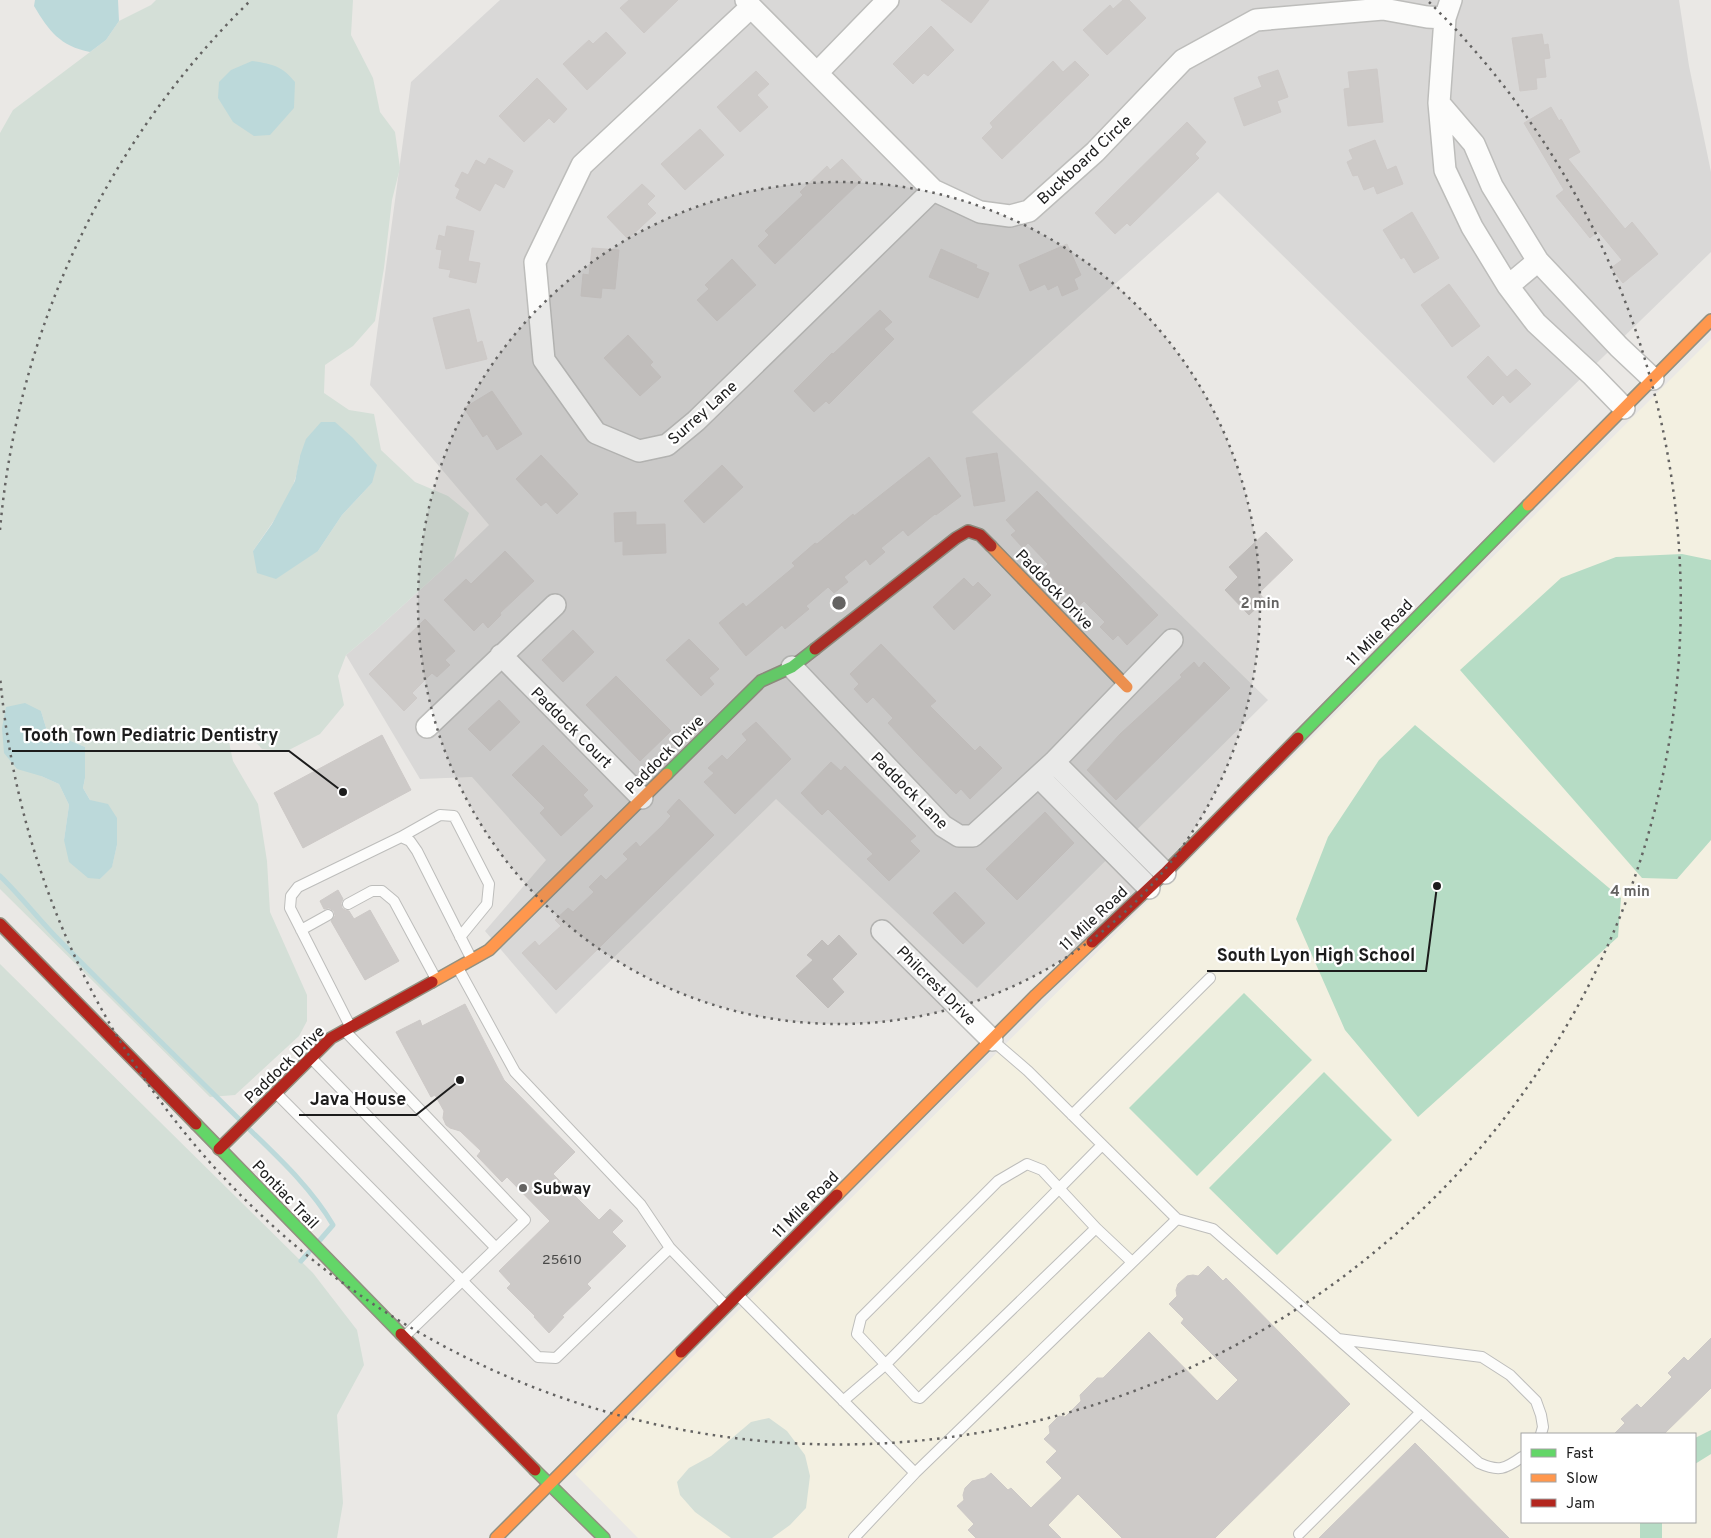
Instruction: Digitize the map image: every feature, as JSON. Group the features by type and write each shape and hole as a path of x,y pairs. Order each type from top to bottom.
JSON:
{"street":[{"path":"817,73 888,0"},
{"name":"Buckboard Circle","path":"748,4 933,190 980,212 1010,216 1029,211 1096,152 1183,60 1256,20 1383,9 1426,17 1448,9"},
{"name":"Surrey Lane","path":"748,4 582,165 534,262 544,360 596,433 639,451 667,445 696,421 933,190"},
{"path":"1448,9 1439,103 1445,170 1472,227 1508,286 1536,323 1591,374 1624,408"},
{"path":"1439,103 1474,144 1492,186 1538,261 1619,347 1653,379"},
{"path":"1508,286 1538,261"},
{"name":"11 Mile Road","path":"496,1538 1044,988 1165,873 1711,320"},
{"name":"Paddock Drive","path":"220,1149 331,1038 489,950 761,681 792,667 956,538 968,531 980,535 1127,687"},
{"path":"427,727 555,605"},
{"name":"Paddock Lane","path":"792,667 943,826 959,836 974,836 1047,769 1172,640"},
{"name":"Paddock Court","path":"502,655 642,798"},
{"path":"1047,769 1165,873"},
{"path":"1047,769 1149,888"},
{"name":"Pontiac Trail","path":"0,924 404,1337 604,1538"},
{"name":"Philcrest Drive","path":"882,931 992,1040"}],"lane":[{"path":"404,1337 526,1220 347,1029 290,908 291,896 298,887 401,837 440,815 454,816 489,884 487,904 460,937"},
{"path":"401,837 410,841 417,851 472,960"},
{"path":"348,904 372,891 382,891 394,901 437,979"},
{"path":"301,930 328,915"},
{"path":"458,968 515,1072 641,1205 670,1248 726,1306"},
{"path":"1072,1115 1210,978"},
{"path":"992,1040 1028,1071 1177,1219 1213,1229 1479,1463 1492,1469 1508,1466 1521,1458"},
{"path":"311,1058 496,1248"},
{"path":"276,1093 538,1356 556,1358 670,1248"},
{"path":"843,1401 885,1365 1102,1145"},
{"path":"1096,1228 920,1398 916,1397 857,1334 860,1318 998,1181 1027,1164 1042,1170 1096,1228 1132,1262"},
{"path":"854,1538 915,1472 1177,1219"},
{"path":"737,1295 915,1472"},
{"path":"1338,1339 1482,1357 1510,1375 1536,1401 1543,1426 1541,1433"},
{"path":"1299,1534 1421,1412"}],"shaded area":[{"path":"156,0 353,0 351,35 373,78 380,112 395,132 400,168 392,200 384,268 375,321 353,346 325,365 324,393 349,410 374,414 381,450 415,482 448,496 469,513 454,559 346,655 338,676 344,705 320,734 287,751 262,749 250,736 229,742 233,761 258,804 267,861 270,912 307,995 307,1021 299,1036 235,1095 210,1097 0,889 0,133 13,110 106,40 119,21 151,5","holes":["300,456 372,483 342,515 318,551 253,551 288,497 296,476","41,711 47,731 85,747 85,778 83,788 117,845 112,866 100,879 64,840 69,805 59,784 41,776"]},
{"path":"500,0 1679,0 1689,66 1711,172 1711,252 1494,463 1218,192 972,412 1268,700 977,988 776,799 556,1014 485,931 546,860 472,777 420,779 346,655 376,630 489,525 370,385 411,82"},
{"path":"1711,339 1711,1538 638,1538 575,1474"},
{"path":"0,964 313,1273 357,1330 364,1365 337,1415 343,1503 337,1538 0,1538"},
{"path":"769,1418 787,1431 805,1455 810,1476 806,1508 790,1525 772,1538 731,1538 695,1512 680,1495 677,1482 689,1468 711,1456 751,1422"}],"green space":[{"path":"1682,554 1711,560 1711,840 1677,879 1642,878 1460,670 1561,578 1616,557"},
{"path":"1415,725 1621,898 1618,937 1418,1117 1345,1030 1296,919 1328,837 1379,760"},
{"path":"1244,993 1312,1060 1197,1176 1129,1108"},
{"path":"1324,1072 1392,1140 1277,1255 1209,1188"},
{"path":"1711,1430 1711,1454 1696,1463 1696,1438"},
{"path":"1640,1523 1662,1523 1662,1538 1640,1538"}],"water":[{"path":"35,0 118,0 119,21 106,40 90,52 71,46 56,36 34,6"},
{"path":"252,61 265,63 281,69 295,82 294,108 270,135 254,136 233,122 218,98 219,82 231,70"},
{"path":"321,422 335,422 353,438 377,465 372,483 342,515 318,551 276,579 257,573 253,551 272,524 295,481 306,439"},
{"path":"25,703 41,711 47,731 85,747 85,778 83,788 90,800 108,804 117,818 117,845 112,867 100,879 88,878 69,862 64,840 69,805 59,784 17,769 4,753 2,728 6,707"}],"building":[{"path":"629,0 678,0 644,33 620,8"},
{"path":"941,0 989,0 971,23"},
{"path":"1123,0 1129,0 1146,18 1107,55 1083,30 1110,5 1113,9"},
{"path":"931,26 954,50 928,76 924,73 913,84 893,64"},
{"path":"606,32 626,53 587,90 563,64 589,40 593,44"},
{"path":"1542,34 1544,45 1548,44 1550,58 1544,59 1546,77 1536,78 1537,89 1520,91 1512,38"},
{"path":"1053,61 1063,72 1075,61 1089,75 1002,159 982,138 993,127 990,123"},
{"path":"1377,69 1383,122 1348,126 1344,89 1350,88 1348,72"},
{"path":"1278,70 1288,97 1277,101 1281,112 1244,126 1234,98 1262,87 1258,77"},
{"path":"756,71 769,84 757,95 768,107 740,132 717,107"},
{"path":"537,78 567,109 554,123 549,118 524,142 499,116"},
{"path":"1551,107 1559,121 1561,119 1580,152 1568,159 1625,229 1632,222 1658,254 1623,283 1611,268 1622,260 1598,231 1590,238 1556,196 1564,190 1524,123"},
{"path":"1187,122 1206,142 1195,154 1199,158 1130,226 1127,223 1115,234 1095,213"},
{"path":"700,129 724,155 685,190 661,164"},
{"path":"1375,140 1387,170 1396,166 1403,184 1377,194 1374,186 1364,190 1358,175 1353,176 1347,162 1353,159 1349,150"},
{"path":"489,158 513,171 504,188 495,183 480,211 456,198 460,189 455,186 462,172 468,175 476,160 485,165"},
{"path":"842,159 862,180 775,264 758,246 769,235 765,231 803,195 800,192 827,166 830,170"},
{"path":"642,184 655,196 647,204 656,213 628,239 607,217"},
{"path":"1412,212 1439,258 1414,273 1404,257 1401,259 1383,230"},
{"path":"447,226 474,231 468,261 480,263 476,283 449,277 451,270 439,268 442,250 436,249 439,235 445,237"},
{"path":"1067,244 1081,275 1074,279 1078,289 1062,296 1058,285 1048,290 1045,284 1030,291 1019,265"},
{"path":"592,248 619,250 615,289 602,288 601,298 581,296 583,274 589,275"},
{"path":"941,249 977,265 976,268 989,273 978,298 929,277"},
{"path":"732,259 756,285 717,321 697,300 709,289 705,285"},
{"path":"1449,284 1480,326 1452,347 1421,305"},
{"path":"469,309 477,343 482,341 487,359 446,369 433,318"},
{"path":"880,310 892,322 884,329 894,339 829,404 826,401 814,412 794,391 832,353"},
{"path":"628,335 653,362 650,365 661,377 640,396 604,358"},
{"path":"1488,356 1507,377 1516,369 1531,384 1510,403 1503,395 1493,405 1467,377"},
{"path":"492,391 522,434 497,450 487,434 483,437 464,408"},
{"path":"997,453 1005,501 974,506 966,458"},
{"path":"541,455 578,494 557,514 546,502 541,506 516,479"},
{"path":"929,457 961,496 908,536 903,530 881,548 885,552 870,565 866,559 844,577 848,582 834,593 828,587 806,606 809,609 785,629 782,625 746,656 719,623 743,603 746,607 795,566 792,563 815,543 817,544 853,514 854,516"},
{"path":"722,465 743,487 704,523 684,501"},
{"path":"1037,491 1158,615 1127,645 1118,635 1113,640 1100,627 1105,622 1084,601 1079,606 1044,569 1048,564 1028,543 1023,548 1011,535 1016,531 1006,520"},
{"path":"636,512 636,525 665,524 666,553 623,555 623,541 615,542 614,513"},
{"path":"1266,532 1293,560 1259,593 1265,600 1249,615 1225,590 1238,577 1229,567"},
{"path":"505,551 534,581 500,613 501,615 488,628 483,622 474,631 444,600 466,579 471,584"},
{"path":"964,578 973,587 978,582 991,595 954,630 933,607"},
{"path":"425,619 455,651 445,660 450,665 437,677 432,673 412,693 417,698 404,711 369,674"},
{"path":"573,630 594,652 563,682 542,660"},
{"path":"689,639 719,669 709,678 714,684 701,696 666,660"},
{"path":"881,644 936,701 930,706 975,751 980,746 1002,768 970,799 961,789 956,794 918,755 888,723 893,718 873,697 867,703 854,689 859,684 850,674"},
{"path":"1194,662 1199,668 1204,662 1230,688 1116,800 1087,770 1120,734 1182,677 1180,675"},
{"path":"616,676 671,731 640,761 586,705"},
{"path":"499,700 520,722 490,751 468,729"},
{"path":"756,722 791,759 735,814 704,782 714,773 708,768 722,755 727,760 747,740 742,734"},
{"path":"382,735 411,790 303,848 274,793"},
{"path":"543,745 588,790 583,795 593,806 561,836 540,813 545,808 512,775"},
{"path":"831,762 841,771 845,766 916,836 910,841 920,851 889,881 867,859 873,854 828,809 822,815 801,793"},
{"path":"679,799 714,835 556,990 522,953 535,941 539,946 561,926 555,920 568,908 573,912 594,892 589,887 601,875 606,880 628,859 623,854 636,842 640,847 662,826 671,816 667,812"},
{"path":"1045,812 1074,843 1017,900 986,869"},
{"path":"338,890 343,899 341,903 342,908 349,911 354,919 370,910 399,961 365,980 331,921 335,916 334,911 329,908 324,909 320,901"},
{"path":"955,892 985,923 963,944 933,913"},
{"path":"839,935 857,954 832,979 844,992 828,1008 796,976 813,960 807,955 822,940 828,946"},
{"path":"465,1004 504,1080 575,1152 553,1174 599,1220 610,1209 623,1221 612,1232 626,1246 587,1284 591,1288 562,1316 564,1317 549,1333 507,1288 511,1284 499,1271 550,1221 507,1177 502,1182 477,1156 481,1151 460,1131 446,1125 443,1118 444,1111 435,1095 431,1097 396,1032 420,1020 422,1026"},
{"path":"1208,1266 1223,1281 1226,1278 1350,1404 1215,1538 1122,1538 1078,1494 1048,1525 1061,1538 976,1538 968,1530 974,1524 957,1506 964,1500 965,1488 972,1481 985,1478 991,1473 1008,1490 1011,1488 1031,1508 1062,1478 1046,1462 1057,1451 1044,1439 1050,1433 1049,1426 1059,1416 1065,1417 1081,1401 1080,1395 1097,1378 1103,1378 1149,1332 1217,1401 1238,1380 1181,1323 1184,1319 1169,1304 1177,1296 1178,1284 1187,1276 1198,1276"},
{"path":"1711,1338 1711,1388 1665,1433 1615,1433 1625,1423 1621,1419 1637,1404 1641,1408 1672,1377 1668,1373 1684,1357 1688,1361"},
{"path":"1415,1443 1509,1538 1319,1538"}],"waterway":[{"path":"0,876 60,941 239,1119"},
{"path":"250,1130 295,1175 325,1212 333,1225 320,1240"},
{"path":"301,1261 309,1252"}],"traffic: fast":[{"path":"1298,738 1528,505"},
{"path":"667,774 761,681 792,667 815,649"},
{"path":"196,1124 401,1334"},
{"path":"535,1470 604,1538"}],"traffic: slow":[{"path":"1528,505 1711,320"},
{"path":"991,546 1127,687"},
{"path":"432,982 489,950 667,774"},
{"path":"837,1195 1036,995 1092,942"},
{"path":"496,1538 681,1352"}],"traffic: jam":[{"path":"815,649 956,538 968,531 980,535 991,546"},
{"path":"1092,942 1165,873 1298,738"},
{"path":"0,924 196,1124"},
{"path":"219,1149 331,1038 432,982"},
{"path":"681,1352 837,1195"},
{"path":"401,1334 535,1470"}],"place":[{"name":"Tooth Town Pediatric Dentistry","path":"343,792"},
{"name":"South Lyon High School","path":"1437,886"},
{"name":"Java House","path":"460,1080"},
{"name":"Subway","path":"523,1188"}]}
